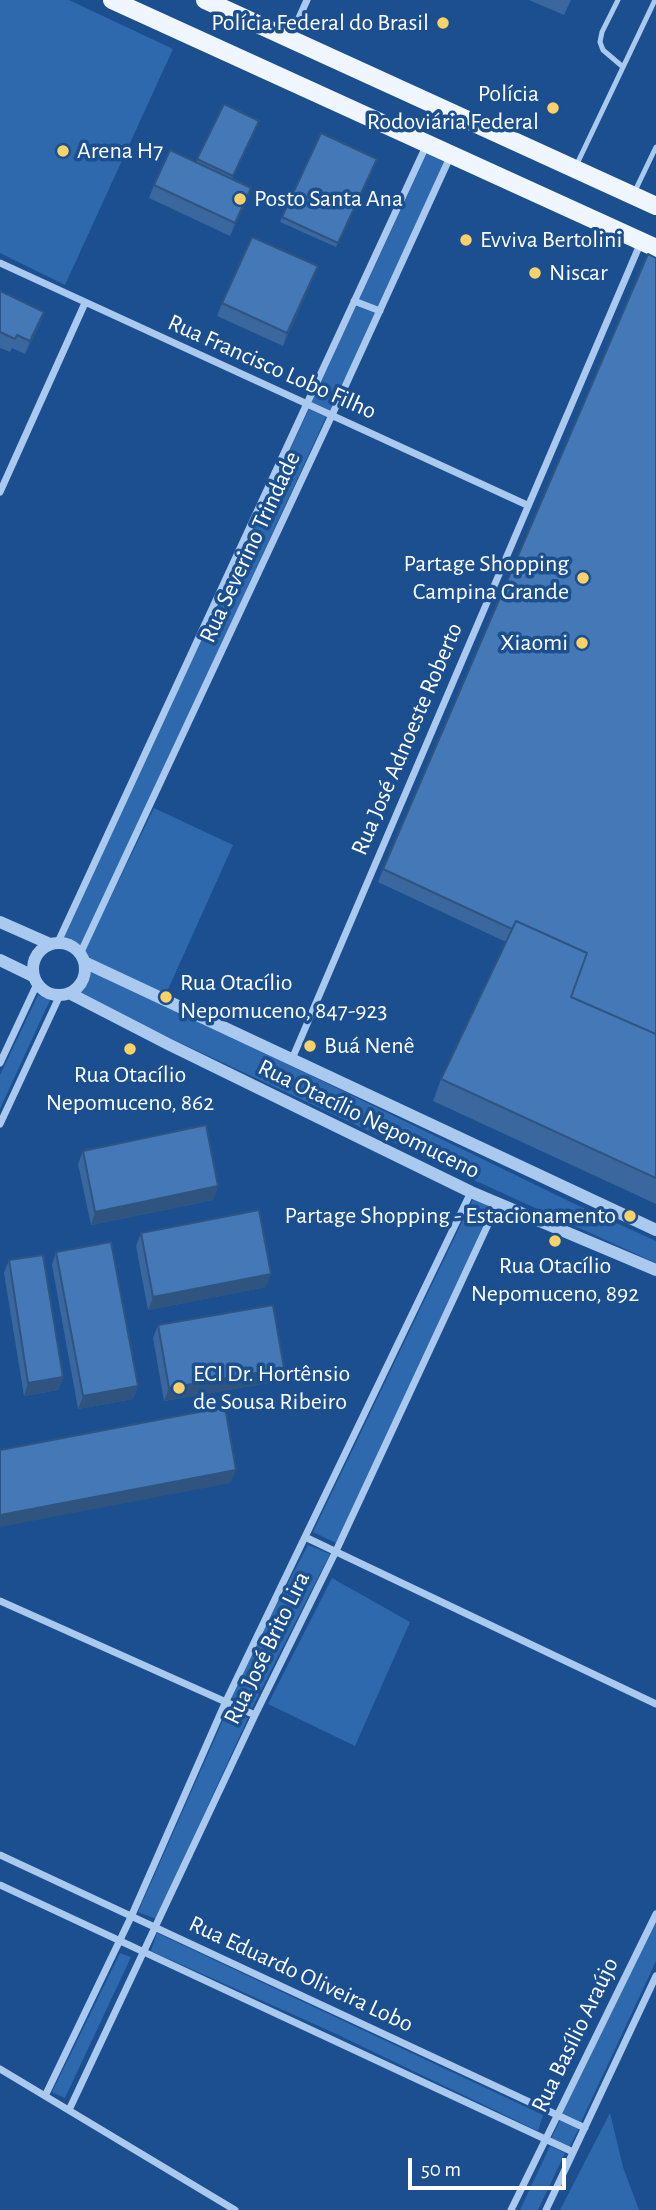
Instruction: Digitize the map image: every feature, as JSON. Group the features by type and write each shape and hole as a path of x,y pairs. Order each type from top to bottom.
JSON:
{"main road":[{"path":"112,0 649,244"},
{"path":"205,0 656,206"}],"street":[{"path":"290,39 307,0"},
{"name":"Rua Severino Trindade","path":"54,943 427,143"},
{"name":"Rua Severino Trindade","path":"82,958 451,154"},
{"name":"Rua José Adnoeste Roberto","path":"292,1059 527,505 649,244"},
{"name":"Rua Francisco Lobo Filho","path":"0,263 527,505"},
{"path":"354,301 380,311"},
{"path":"0,492 85,303"},
{"path":"0,922 54,943 75,948 85,969 80,984 65,994 0,1124"},
{"path":"0,1063 35,980 34,960 43,948 54,943"},
{"name":"Rua Otacílio Nepomuceno","path":"82,958 656,1230"},
{"path":"0,960 35,980 43,990 65,994"},
{"name":"Rua Otacílio Nepomuceno","path":"65,994 471,1192 656,1270"},
{"name":"Rua José Brito Lira","path":"45,2096 131,1917 226,1701 471,1192"},
{"name":"Rua José Brito Lira","path":"69,2110 255,1715 336,1551 498,1203"},
{"path":"305,1537 656,1704"},
{"path":"0,1601 255,1715"},
{"name":"Rua Eduardo Oliveira Lobo","path":"0,1855 585,2128"},
{"name":"Rua Eduardo Oliveira Lobo","path":"0,1885 573,2152"},
{"name":"Rua Basílio Araújo","path":"511,2210 656,1914"},
{"name":"Rua Basílio Araújo","path":"546,2210 656,1976"},
{"path":"0,2069 235,2210"}],"lane":[{"path":"618,0 602,32 600,42 603,50 623,67"},
{"path":"574,168 655,0"},
{"path":"633,195 656,147"}],"shaded area":[{"name":"Arena H7","path":"0,0 69,0 173,49 65,285 0,253"},
{"path":"428,151 447,157 377,308 359,300"},
{"path":"356,306 375,313 330,411 311,403"},
{"path":"309,409 326,417 80,951 68,942 61,941"},
{"path":"154,808 233,845 166,994 86,960 83,954"},
{"path":"88,967 656,1241 656,1263 76,994 84,982"},
{"path":"38,995 50,1000 0,1109 0,1075"},
{"path":"475,1195 495,1204 336,1543 313,1532"},
{"path":"308,1545 330,1554 252,1708 229,1696"},
{"path":"332,1578 410,1622 355,1746 268,1704"},
{"path":"228,1709 248,1718 156,1919 138,1912"},
{"path":"656,1921 656,1961 581,2122 562,2113"},
{"path":"157,1933 543,2115 538,2131 332,2032 151,1951"},
{"path":"120,1953 131,1957 65,2098 52,2092"},
{"path":"610,2113 623,2167 639,2210 560,2210"},
{"path":"561,2118 579,2128 569,2148 551,2139"},
{"path":"550,2146 565,2153 538,2210 520,2210"}],"building":[{"path":"224,104 259,121 233,176 197,159"},
{"path":"321,133 377,159 338,243 282,217"},
{"path":"170,150 251,188 235,223 154,185"},
{"path":"252,237 318,266 287,333 222,303"},
{"name":"Partage Shopping Campina Grande","path":"648,254 656,258 656,1034 571,997 587,953 516,921 512,929 383,869"},
{"path":"0,291 44,312 30,341 17,335 15,339 0,332"},
{"path":"516,921 587,953 571,997 656,1034 656,1178 441,1079"},
{"path":"206,1125 218,1186 95,1212 83,1151"},
{"path":"259,1210 271,1274 153,1297 141,1233"},
{"path":"111,1242 138,1386 83,1396 56,1252"},
{"path":"43,1255 63,1377 28,1383 9,1260"},
{"path":"273,1305 284,1368 169,1388 158,1325"},
{"path":"225,1407 236,1470 0,1515 0,1450"}],"place":[{"name":"Polícia Federal do Brasil","path":"443,23"},
{"name":"Polícia Rodoviária Federal","path":"553,108"},
{"name":"Arena H7","path":"63,151"},
{"name":"Posto Santa Ana","path":"240,199"},
{"name":"Evviva Bertolini","path":"466,240"},
{"name":"Niscar","path":"535,273"},
{"name":"Partage Shopping Campina Grande","path":"583,578"},
{"name":"Xiaomi","path":"582,643"},
{"name":"Rua Otacílio Nepomuceno, 847-923","path":"166,997"},
{"name":"Buá Nenê","path":"310,1046"},
{"name":"Rua Otacílio Nepomuceno, 862","path":"130,1049"},
{"name":"Partage Shopping - Estacionamento","path":"630,1216"},
{"name":"Rua Otacílio Nepomuceno, 892","path":"555,1241"},
{"name":"ECI Dr. Hortênsio de Sousa Ribeiro","path":"179,1388"}]}
